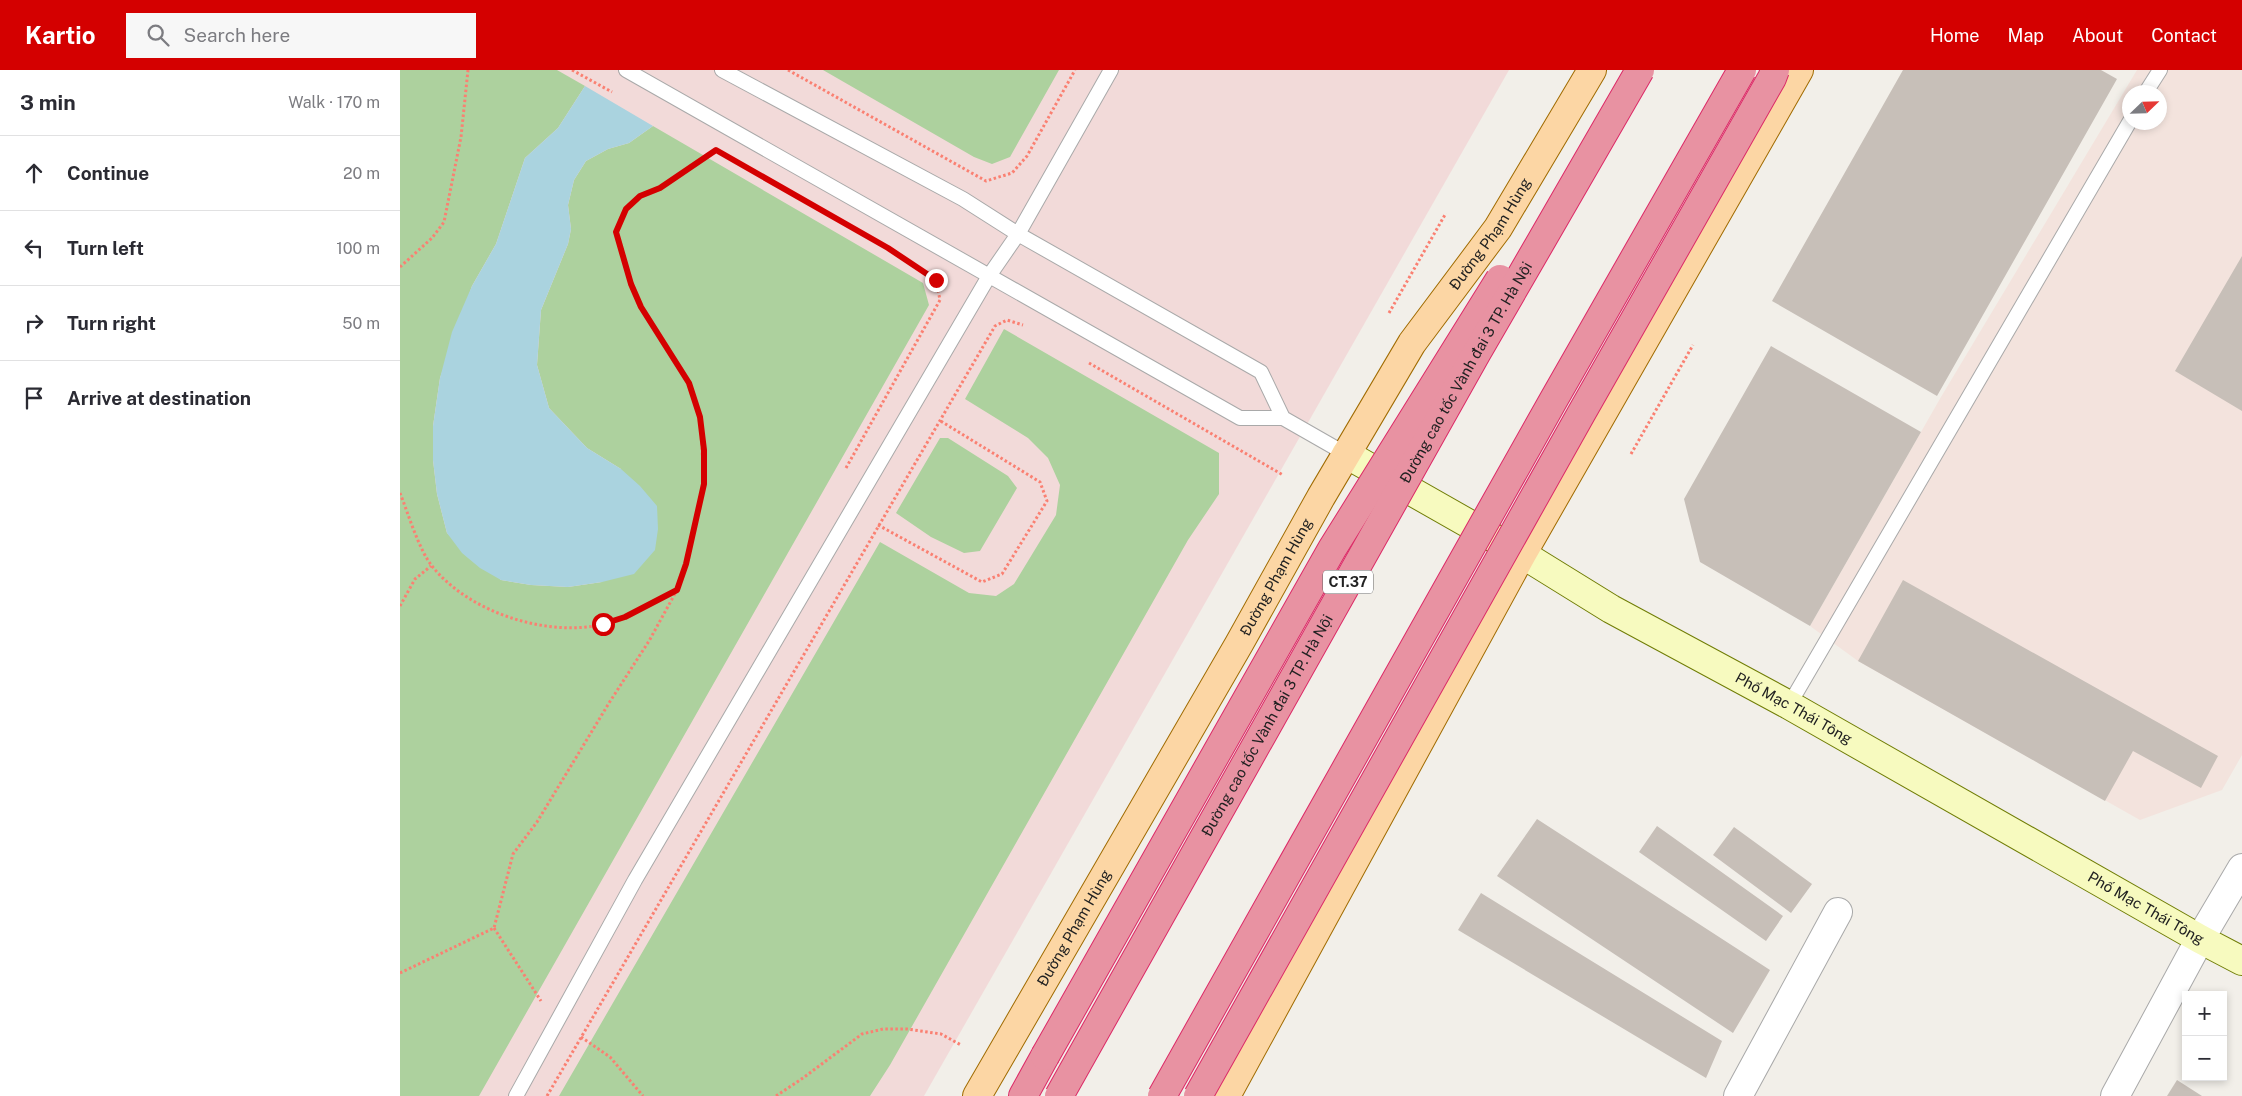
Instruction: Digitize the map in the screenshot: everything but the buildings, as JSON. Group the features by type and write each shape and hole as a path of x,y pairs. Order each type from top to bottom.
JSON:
{"highway":[{"path":"1023,1096 1332,549 1458,343 1635,70"},
{"name":"Đường cao tốc Vành đai 3 TP. Hà Nội","path":"1059,1096 1476,354 1640,70"},
{"path":"1162,1096 1539,424 1742,70"},
{"path":"1198,1096 1775,70"}],"main road":[{"name":"Đường Phạm Hùng","path":"977,1096 1346,454 1412,343 1498,228 1592,70"},
{"path":"1226,1096 1522,554 1799,70"}],"street":[{"name":"Phố Mạc Thái Tông","path":"1346,454 1522,554 1611,609 1789,704 2200,939 2242,960"},
{"path":"2115,1096 2200,939 2242,868"},
{"path":"1738,1096 1838,912"}],"lane":[{"path":"626,70 1240,418 1283,418 1346,454"},
{"path":"722,70 964,199 1018,234 1261,372 1283,418"},
{"path":"516,1096 635,880 989,276 1018,234 1111,70"},
{"path":"2150,85 2160,70"},
{"path":"1789,704 2125,130"}],"path":[{"path":"400,267 432,238 444,222 460,137 468,70"},
{"path":"572,70 614,94"},
{"path":"788,70 986,181 1012,173 1027,156 1075,70"},
{"path":"708,146 725,155"},
{"path":"548,996 544,1005 494,928 513,854 537,822 649,641 677,590 695,529 704,484 704,450 700,417 689,383 641,307 631,284 616,232 626,209 640,196 660,188 716,150"},
{"path":"1389,313 1446,213"},
{"path":"842,474 940,300 936,280 888,248"},
{"path":"547,1096 994,326 1007,320 1025,326"},
{"path":"1631,454 1693,345"},
{"path":"1085,361 1283,476"},
{"path":"878,525 982,582 1002,574 1047,501 1040,482 940,420"},
{"path":"400,493 431,566 457,589 478,604 503,616 551,627 580,627 603,624 625,617 677,590"},
{"path":"400,606 415,579 431,566"},
{"path":"400,973 494,928"},
{"path":"776,1096 862,1034 883,1028 906,1028 941,1034 961,1045"},
{"path":"580,1037 610,1057 643,1096"}],"shaded area":[{"path":"400,70 1509,70 924,1096 400,1096"},
{"path":"2137,70 2242,70 2242,755 2222,790 2140,820 1858,661 1810,626 1941,397 2122,95 2122,130 2167,130 2167,85 2128,85"}],"green space":[{"path":"400,70 557,70 585,86 558,128 525,158 496,244 472,286 440,378 433,426 433,460 437,494 447,533 501,580 531,585 568,587 602,582 621,469 587,448 549,408 537,365 541,310 568,244 571,229 568,205 574,180 586,161 608,149 629,143 653,126 923,283 929,305 479,1096 400,1096"},
{"path":"823,70 1059,70 1010,157 992,164 974,157"},
{"path":"1004,329 1219,453 1219,494 1188,540 890,1065 870,1096 559,1096 880,542 969,593 996,596 1014,584 1056,515 1060,485 1048,458 1028,438 965,399"},
{"path":"940,438 948,438 1008,476 1017,488 980,551 964,553 931,537 896,513"}],"water":[{"path":"585,86 653,126 629,143 608,149 586,161 574,180 568,205 571,229 568,244 541,310 537,365 549,408 587,448 621,469 640,486 657,506 658,529 655,550 634,574 602,582 568,587 531,585 501,580 480,568 462,553 447,533 437,494 433,460 433,426 440,378 452,332 472,286 496,244 525,158 558,128"}],"route":[{"path":"603,624 625,617 677,590 686,564 704,484 704,450 700,417 689,383 641,307 631,284 616,232 626,209 640,196 660,188 716,150 888,248 936,280"}]}
